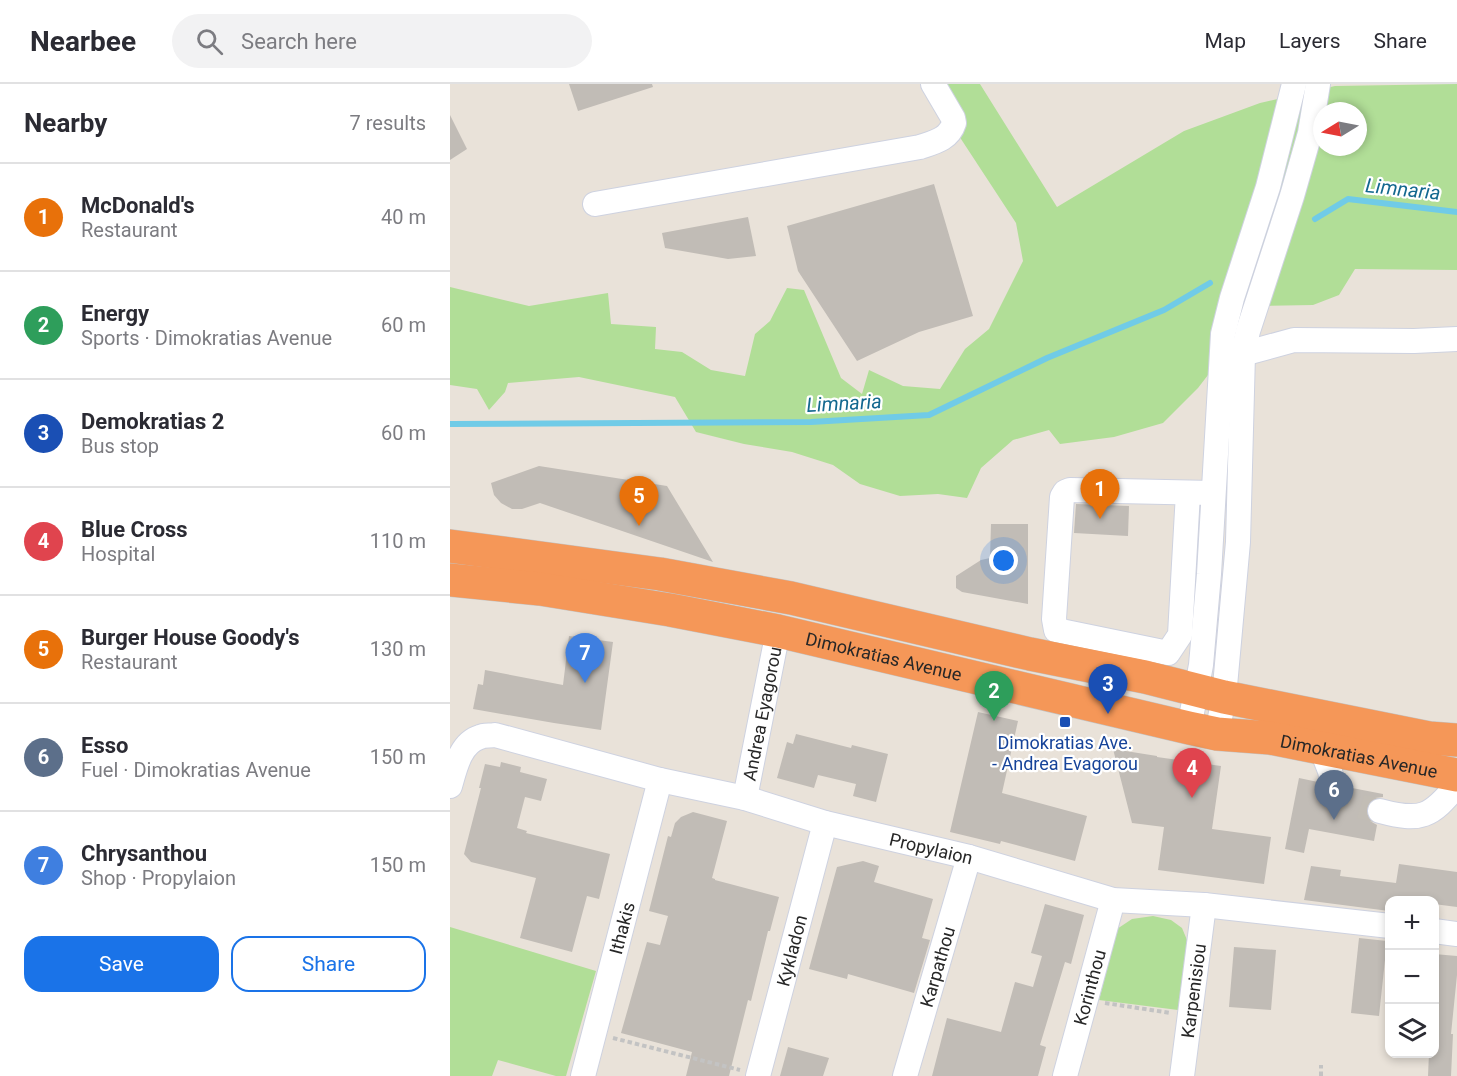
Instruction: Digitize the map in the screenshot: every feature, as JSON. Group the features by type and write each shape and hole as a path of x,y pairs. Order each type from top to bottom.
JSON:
{"highway":[{"name":"Dimokratias Avenue","path":"450,546 660,574 791,598 1030,654 1145,677 1210,694 1429,738 1457,740"},
{"name":"Dimokratias Avenue","path":"450,580 552,590 670,610 778,631 1203,731 1270,738 1457,775"}],"street":[{"path":"595,204 920,147 949,135 954,123 933,84"},
{"path":"1210,694 1201,665 1209,574 1223,334 1232,298 1268,187 1294,84"},
{"path":"1203,731 1238,542 1243,354 1248,331 1310,133 1318,84"},
{"path":"1243,354 1294,340 1457,339"},
{"path":"1188,493 1180,634 1168,652 1056,630 1054,619 1062,497 1065,492 1070,490 1214,493"},
{"name":"Andrea Eyagorou","path":"746,798 778,631"},
{"name":"Propylaion","path":"450,786 461,754 469,742 480,736 495,735 660,780 746,798 825,823 969,857 1113,900 1204,905 1385,926"},
{"path":"1321,748 1333,785"},
{"name":"Ithakis","path":"584,1076 660,780"},
{"path":"1380,812 1419,817 1433,811 1457,785"},
{"name":"Kykladon","path":"758,1075 825,823"},
{"name":"Karpathou","path":"905,1076 969,857"},
{"name":"Korinthou","path":"1065,1076 1113,900"},
{"name":"Karpenisiou","path":"1182,1076 1204,905"},
{"path":"1439,932 1457,934"}],"path":[{"path":"1086,1000 1190,1015"},
{"path":"594,1034 758,1075"},
{"path":"1321,1076 1322,1065"}],"green space":[{"path":"925,84 980,84 1057,207 1184,131 1260,103 1335,86 1457,84 1457,270 1355,269 1339,295 1313,305 1261,306 1198,388 1163,423 1114,437 1060,444 1049,430 1013,440 981,468 967,498 938,494 900,496 860,484 833,465 792,452 744,444 696,432 675,397 579,377 508,383 505,392 489,410 477,389 450,385 450,287 529,306 608,293 611,324 656,327 655,349 682,352 711,370 745,376 755,334 770,321 787,288 804,290 841,378 862,394 869,370 903,386 940,389 965,349 989,329 1023,261 1016,223"},
{"path":"1153,916 1171,920 1182,928 1187,940 1178,1010 1099,1000 1117,929 1132,919"},
{"path":"450,927 596,971 566,1076 556,1076 498,1060 492,1076 450,1076"}],"building":[{"path":"569,84 652,84 653,87 578,111"},
{"path":"450,115 467,149 450,160"},
{"path":"934,184 973,316 919,332 857,361 798,271 787,226"},
{"path":"748,217 756,256 728,259 665,248 662,233"},
{"path":"539,466 667,486 713,562 540,503 522,509 512,509 501,503 494,495 491,483"},
{"path":"1076,504 1129,506 1128,536 1074,533"},
{"path":"991,524 1028,524 1028,604 962,592 956,588 956,576 981,560 990,558"},
{"path":"569,636 613,642 601,730 473,709 478,684 483,685 485,670 563,685"},
{"path":"978,712 1018,721 1002,793 1087,816 1075,861 1001,841 1000,844 950,832"},
{"path":"796,734 851,748 852,745 888,754 876,802 853,796 856,784 818,775 814,788 777,778 787,742 793,744"},
{"path":"1113,749 1221,766 1212,829 1271,837 1264,884 1158,870 1164,827 1132,823"},
{"path":"501,762 521,767 520,772 547,779 541,801 525,797 517,828 527,831 526,833 610,854 599,899 587,896 572,952 520,938 536,878 471,862 464,854 485,764 500,767"},
{"path":"1299,778 1318,782 1322,794 1329,799 1342,796 1347,787 1383,794 1383,797 1370,801 1366,808 1370,821 1377,825 1374,841 1309,829 1304,853 1285,849"},
{"path":"693,812 727,821 712,878 779,897 751,1001 748,1000 729,1076 686,1076 692,1052 621,1033 647,942 660,945 668,916 649,911 668,836 671,837 675,823 681,817"},
{"path":"863,861 879,866 874,882 933,899 922,938 930,940 914,993 848,974 847,979 809,969 837,867"},
{"path":"1399,864 1457,872 1457,907 1439,905 1439,896 1385,896 1385,910 1304,900 1311,866 1341,870 1340,876 1396,883"},
{"path":"1045,904 1084,915 1071,964 1065,962 1040,1045 1046,1047 1038,1076 932,1076 947,1018 1001,1032 1015,982 1033,987 1042,956 1031,953"},
{"path":"1359,938 1385,941 1379,1016 1351,1013"},
{"path":"1234,947 1276,950 1271,1010 1229,1007"},
{"path":"1439,954 1457,956 1451,1034 1453,1034 1451,1076 1428,1076 1429,1058 1439,1058"},
{"path":"788,1047 829,1058 823,1076 780,1076"}],"waterway":[{"name":"Limnaria","path":"1315,219 1348,199 1457,212"},
{"name":"Limnaria","path":"450,424 811,422 929,415 1047,358 1164,310 1210,283"}],"tunnel":[{"path":"1333,785 1347,801 1380,811"}],"place":[{"name":"McDonald's","path":"1100,519"},
{"name":"Burger House Goody's","path":"639,526"},
{"name":"Chrysanthou","path":"585,683"},
{"name":"Demokratias 2","path":"1108,714"},
{"name":"Energy","path":"994,721"},
{"name":"Dimokratias Ave. - Andrea Evagorou","path":"1065,722"},
{"name":"Blue Cross","path":"1192,798"},
{"name":"Esso","path":"1334,820"}]}
